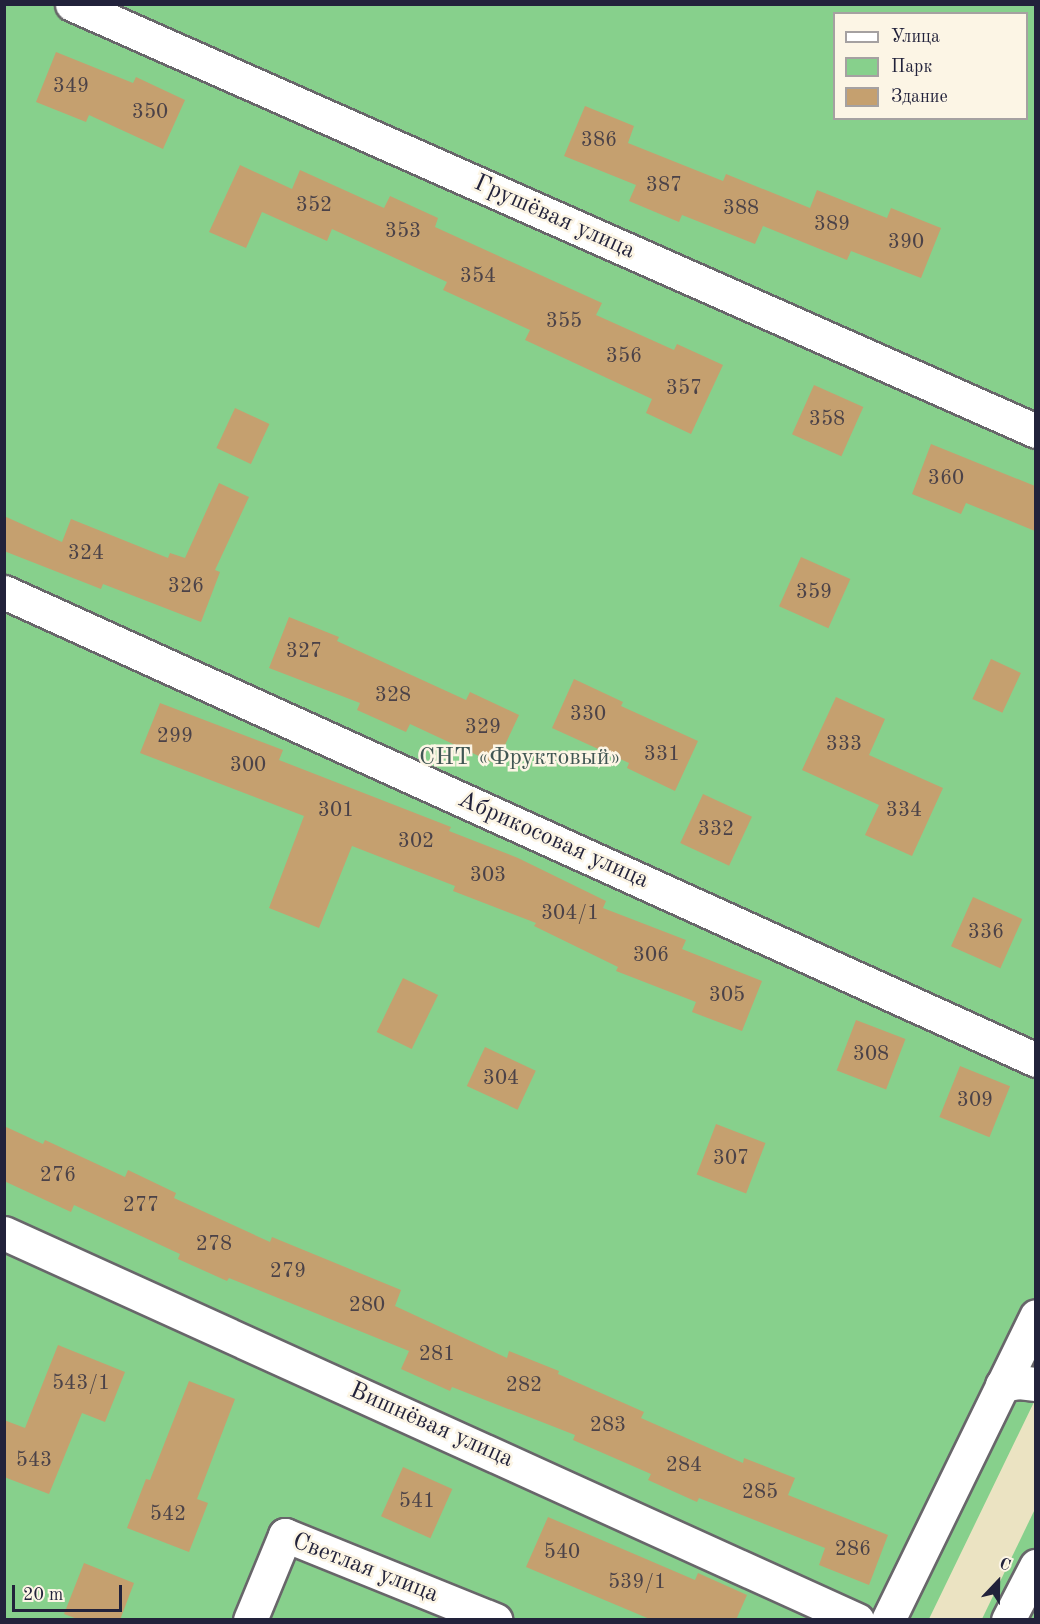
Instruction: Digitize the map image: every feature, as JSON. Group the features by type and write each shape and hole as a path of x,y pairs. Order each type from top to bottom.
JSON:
{"street":[{"name":"Грушёвая улица","path":"72,4 1035,431"},
{"name":"Абрикосовая улица","path":"4,592 1035,1060"},
{"name":"Вишнёвая улица","path":"4,1233 857,1620"},
{"path":"888,1620 1035,1316"},
{"path":"1002,1385 1019,1382 1035,1384"},
{"name":"Светлая улица","path":"250,1620 285,1535 495,1620"},
{"path":"1008,1620 1035,1566"}],"green space":[{"name":"СНТ «Фруктовый»","path":"5,5 1035,5 1035,1400 929,1619 5,1620"},
{"path":"1035,1509 1035,1619 982,1619"}],"building":[{"path":"56,52 133,83 136,77 185,100 163,149 89,115 86,122 36,102"},
{"path":"585,106 634,126 628,143 723,181 726,174 810,208 817,190 887,218 891,208 941,228 921,278 851,251 847,260 763,226 755,244 682,215 679,222 629,201 636,185 564,156"},
{"path":"240,165 292,189 300,170 384,208 390,196 438,218 435,227 602,303 596,315 674,350 677,344 723,365 691,434 646,413 652,399 525,340 530,330 443,290 447,282 332,229 327,241 262,212 246,248 209,232"},
{"path":"814,385 863,407 841,456 792,434"},
{"path":"235,408 269,424 251,464 216,448"},
{"path":"931,444 1035,486 1035,531 966,503 961,514 912,494"},
{"path":"219,483 249,497 215,570 220,572 201,622 103,584 101,589 4,551 4,516 62,542 71,519 168,558 170,553 185,558"},
{"path":"801,557 850,579 828,628 779,606"},
{"path":"289,617 339,637 337,641 466,700 470,692 519,715 496,764 410,724 406,732 357,710 360,703 269,668"},
{"path":"991,659 1021,673 1002,713 972,699"},
{"path":"574,679 623,702 621,706 698,741 675,791 627,768 629,763 552,728"},
{"path":"836,697 885,719 869,755 943,788 912,856 865,835 879,805 802,770"},
{"path":"160,703 283,750 279,760 451,827 449,831 518,858 606,901 603,908 686,940 682,949 762,981 742,1031 692,1012 696,1002 616,971 618,967 534,926 536,923 453,891 455,886 352,846 319,928 269,908 304,816 140,753"},
{"path":"703,794 752,817 729,866 680,843"},
{"path":"973,897 1022,919 1000,968 951,946"},
{"path":"403,978 438,995 412,1049 377,1032"},
{"path":"856,1020 905,1039 886,1089 837,1070"},
{"path":"485,1047 536,1071 518,1110 467,1086"},
{"path":"960,1066 1010,1086 989,1137 939,1117"},
{"path":"716,1124 765,1143 746,1193 697,1174"},
{"path":"4,1126 43,1144 45,1140 125,1177 128,1170 176,1193 174,1198 270,1242 272,1237 401,1290 395,1306 507,1358 509,1351 559,1371 558,1374 644,1412 641,1418 743,1463 744,1458 795,1478 788,1495 888,1535 869,1585 819,1565 825,1548 699,1498 697,1502 648,1480 651,1474 573,1440 575,1435 452,1387 450,1391 401,1369 409,1351 229,1278 227,1281 178,1259 180,1254 74,1205 71,1212 4,1181"},
{"path":"58,1345 125,1372 105,1422 82,1413 49,1494 4,1477 4,1420 25,1428"},
{"path":"189,1381 235,1399 197,1499 208,1503 189,1552 127,1528 146,1479 150,1480"},
{"path":"403,1467 452,1489 430,1538 381,1516"},
{"path":"548,1517 695,1580 698,1573 747,1595 736,1620 652,1620 526,1567"},
{"path":"84,1563 134,1583 120,1620 80,1620 64,1614"}]}
